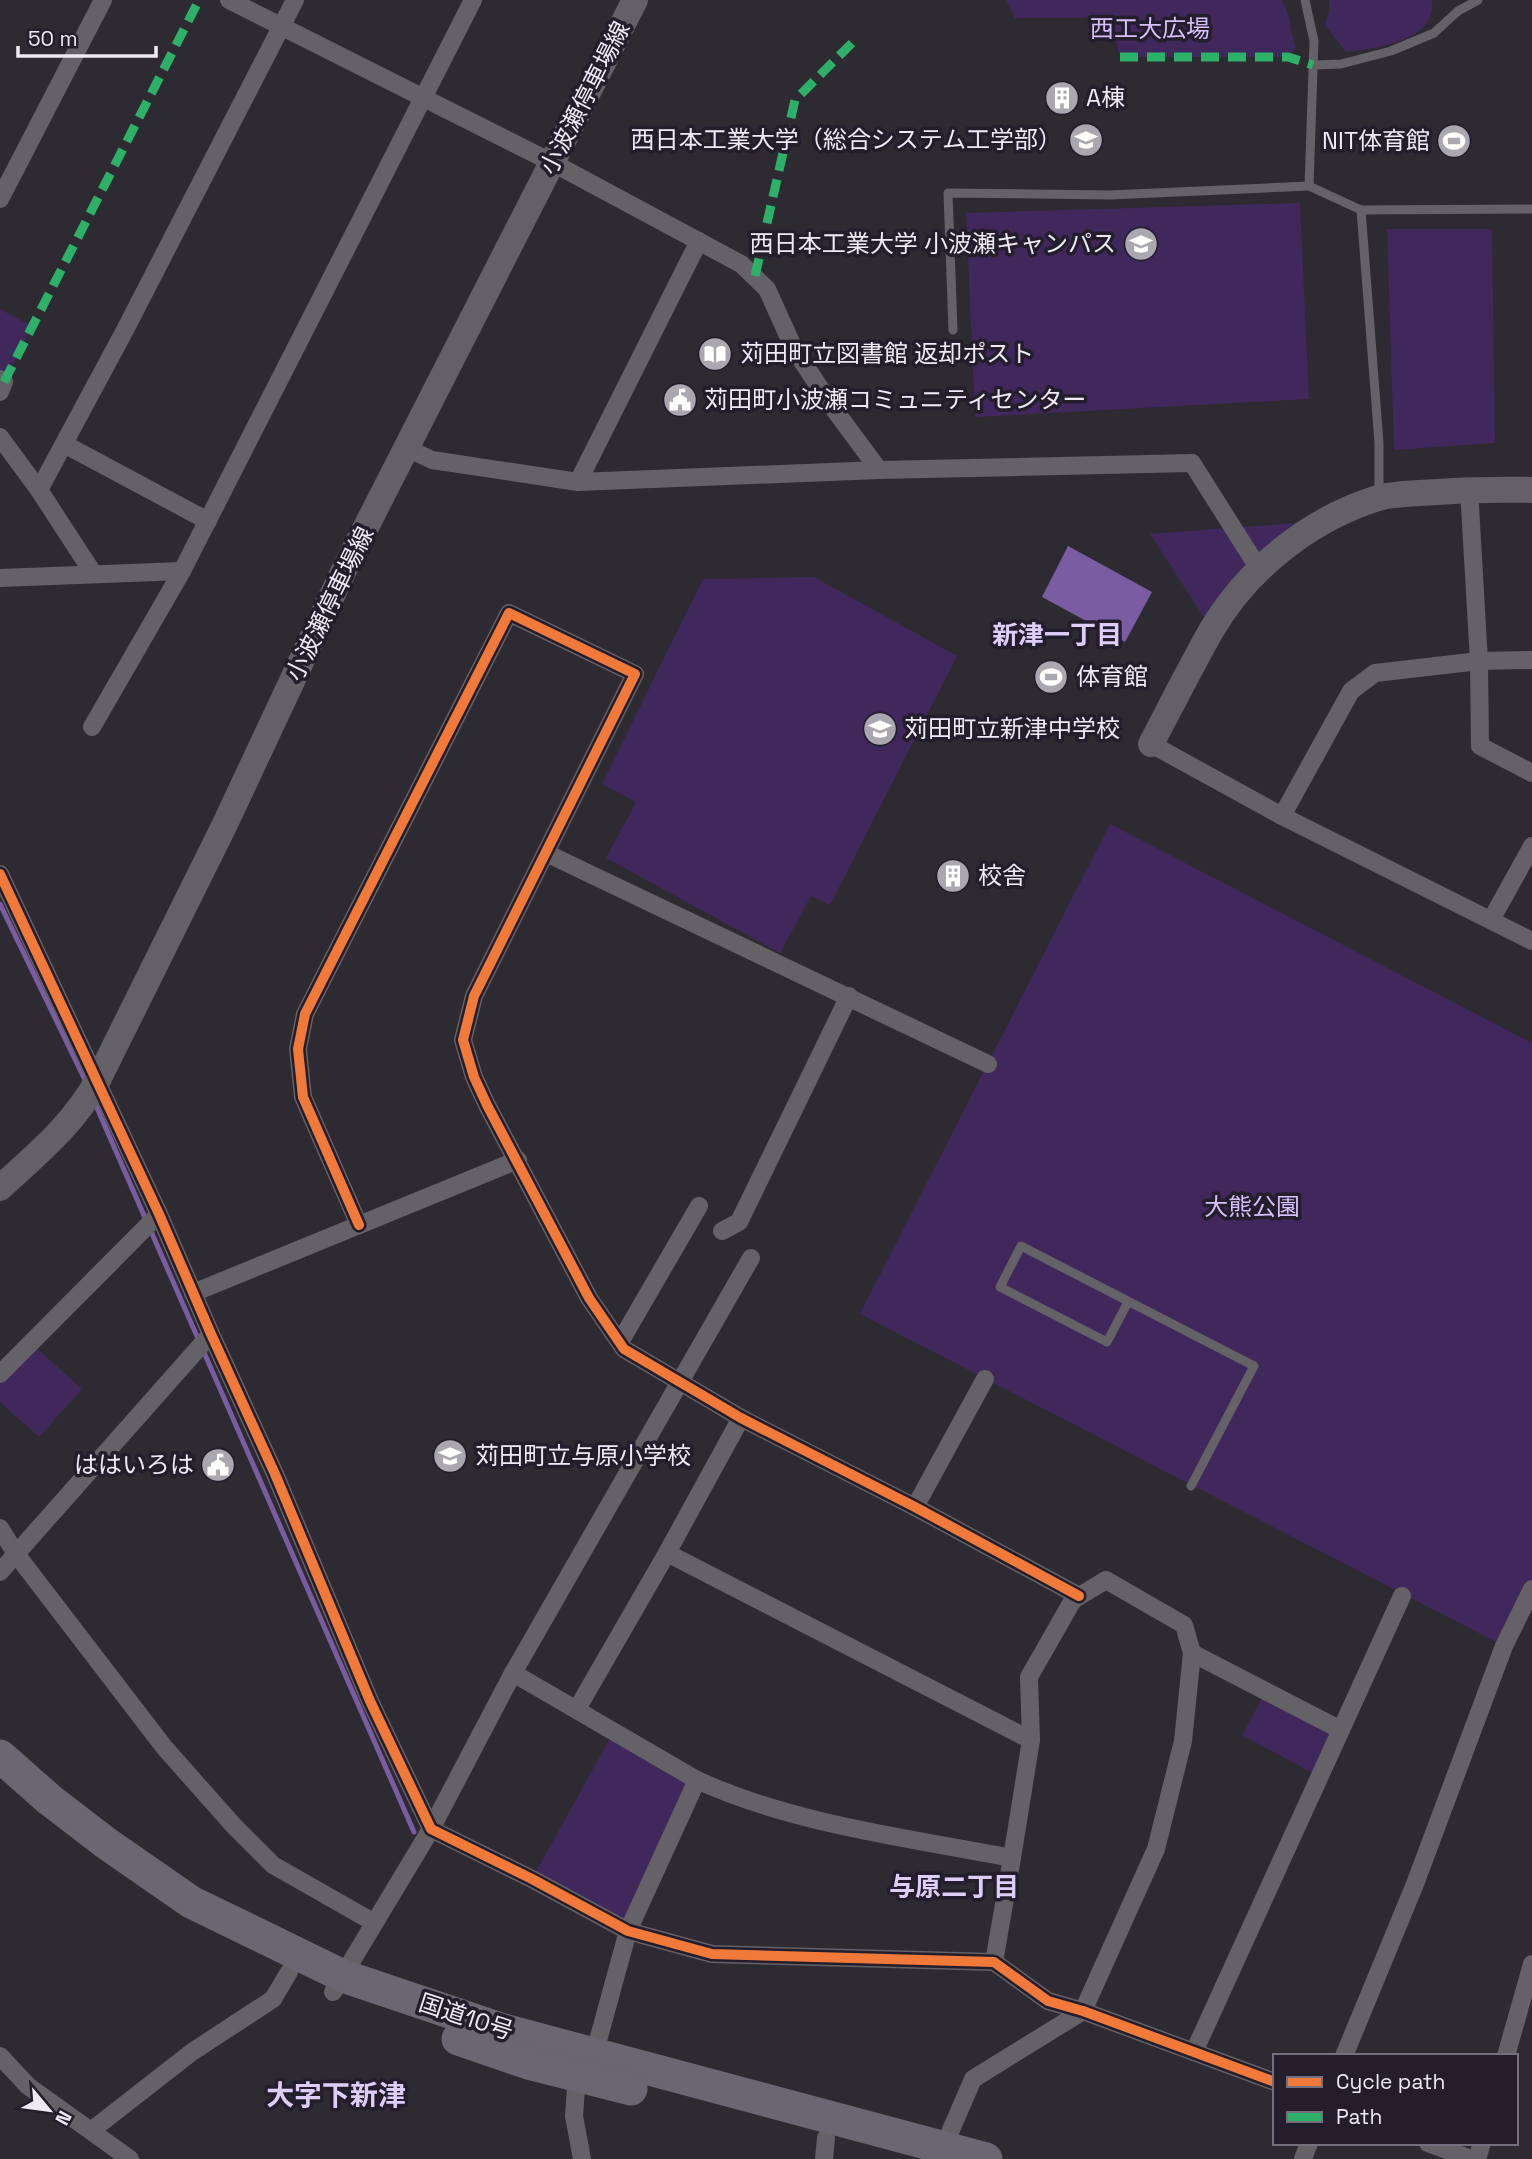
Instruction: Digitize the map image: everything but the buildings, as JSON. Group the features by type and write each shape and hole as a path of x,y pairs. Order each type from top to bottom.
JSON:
{"highway":[{"name":"国道10号","path":"0,1756 87,1829 191,1902 338,1984"},
{"name":"国道10号","path":"0,1783 70,1842 238,1948 289,1972 500,2029 585,2065 825,2149 908,2159"},
{"name":"国道10号","path":"585,2065 941,2154 986,2159"}],"main road":[{"name":"小波瀬停車場線","path":"0,1188 63,1129 82,1107 98,1080 225,824 344,570 635,0"},
{"path":"1152,744 1212,630 1231,602 1259,569 1322,521 1378,498 1469,489 1532,490"}],"street":[{"path":"0,199 103,0"},
{"path":"229,0 553,163 741,264 767,289 794,349 879,470"},
{"path":"38,490 295,0"},
{"path":"92,727 182,572 473,0"},
{"path":"578,482 699,241"},
{"path":"0,379 4,382 0,392"},
{"path":"0,437 93,573"},
{"path":"64,444 208,521"},
{"path":"407,448 432,460 578,482 879,470 1192,463 1259,569"},
{"path":"1469,489 1479,661 1480,746 1532,773"},
{"path":"0,578 182,572"},
{"path":"359,1225 303,1097 298,1049 305,1014 509,613 635,674 474,996 463,1040 474,1077 589,1298 624,1349 741,1418 915,1507 1079,1596"},
{"path":"1283,816 1351,691 1375,673 1479,661 1532,660"},
{"path":"1152,744 1283,816 1532,941"},
{"path":"1491,920 1532,846"},
{"path":"546,853 988,1064"},
{"path":"0,874 159,1214 275,1474 370,1701 431,1829 628,1931 712,1954 994,1962 1048,2001 1083,2011 1273,2081"},
{"path":"722,1231 739,1222 849,996"},
{"path":"193,1293 518,1160"},
{"path":"620,1342 699,1206"},
{"path":"0,1374 159,1214"},
{"path":"338,1984 431,1829 513,1673 751,1258"},
{"path":"0,1572 211,1334"},
{"path":"915,1507 985,1379"},
{"path":"577,1709 741,1418"},
{"path":"0,1528 16,1554 164,1747 234,1826 272,1865 373,1922"},
{"path":"667,1553 1031,1740"},
{"path":"941,2154 972,2079 1083,2011 1156,1849 1183,1741 1192,1653 1184,1625 1106,1580 1073,1600 1029,1677 1031,1740 994,1962"},
{"path":"1346,2054 1415,1884 1504,1646 1532,1590"},
{"path":"1194,2052 1402,1596"},
{"path":"1192,1653 1341,1730"},
{"path":"513,1673 696,1780 729,1795 803,1817 1012,1858"},
{"path":"582,2159 574,2116 585,2065 628,1931 696,1780"},
{"path":"1507,2054 1532,1964"},
{"path":"92,2130 192,2052 273,1998 289,1972"},
{"path":"0,2056 28,2086 130,2159"},
{"path":"1433,2145 1471,2159"}],"lane":[{"path":"1305,0 1314,41 1309,186"},
{"path":"1313,65 1341,64 1391,51 1433,33 1458,11 1478,0"},
{"path":"953,330 948,193 1110,195 1309,186 1361,211 1532,209"},
{"path":"1361,211 1379,443 1378,498"},
{"path":"1128,1302 1107,1342 1000,1287 1021,1246 1254,1366 1191,1486"}],"green space":[{"name":"西工大広場","path":"1006,0 1282,0 1289,17 1295,48 1288,57 1120,57 1110,18 1015,18"},
{"path":"1329,0 1432,0 1431,14 1425,25 1415,33 1388,45 1346,52 1325,25"},
{"path":"1300,203 1309,399 975,417 966,213"},
{"path":"1387,229 1492,229 1495,443 1394,450"},
{"path":"0,309 32,326 4,382 0,379"},
{"path":"1322,521 1212,630 1150,534"},
{"path":"814,577 957,656 830,905 811,896 780,953 606,858 636,802 602,784 703,579"},
{"name":"大熊公園","path":"1110,824 1532,1043 1532,1591 1504,1646 860,1314"},
{"path":"34,1346 82,1389 39,1437 0,1402 0,1384"},
{"path":"1266,1691 1341,1730 1320,1777 1242,1735"},
{"path":"614,1731 697,1780 628,1931 532,1879"}],"shaded area":[{"path":"1068,546 1152,592 1125,642 1042,597"}],"waterway":[{"path":"0,904 86,1082"},
{"path":"94,1101 146,1220"},
{"path":"150,1229 414,1832"}],"marked path":[{"path":"4,382 199,0"},
{"path":"755,276 795,100 858,37"},
{"path":"1120,57 1288,57 1313,65"}],"cycle path":[{"path":"359,1225 303,1097 298,1049 305,1014 509,613 635,674 474,996 463,1040 474,1077 487,1105 589,1298 624,1349 741,1418 915,1507 1079,1596"},
{"path":"0,874 159,1214 275,1474 370,1701 431,1829 628,1931 712,1954 994,1962 1048,2001 1083,2011 1273,2081"}],"place":[{"name":"A棟","path":"1062,98"},
{"name":"西日本工業大学（総合システム工学部）","path":"1086,140"},
{"name":"NIT体育館","path":"1454,141"},
{"name":"西日本工業大学 小波瀬キャンパス","path":"1141,244"},
{"name":"苅田町立図書館 返却ポスト","path":"715,354"},
{"name":"苅田町小波瀬コミュニティセンター","path":"680,400"},
{"name":"体育館","path":"1051,677"},
{"name":"苅田町立新津中学校","path":"880,729"},
{"name":"校舎","path":"953,876"},
{"name":"苅田町立与原小学校","path":"450,1456"},
{"name":"ははいろは","path":"218,1465"}],"district":[{"name":"新津一丁目","path":"1057,635"},
{"name":"与原二丁目","path":"954,1887"},
{"name":"大字下新津","path":"336,2095"}]}
